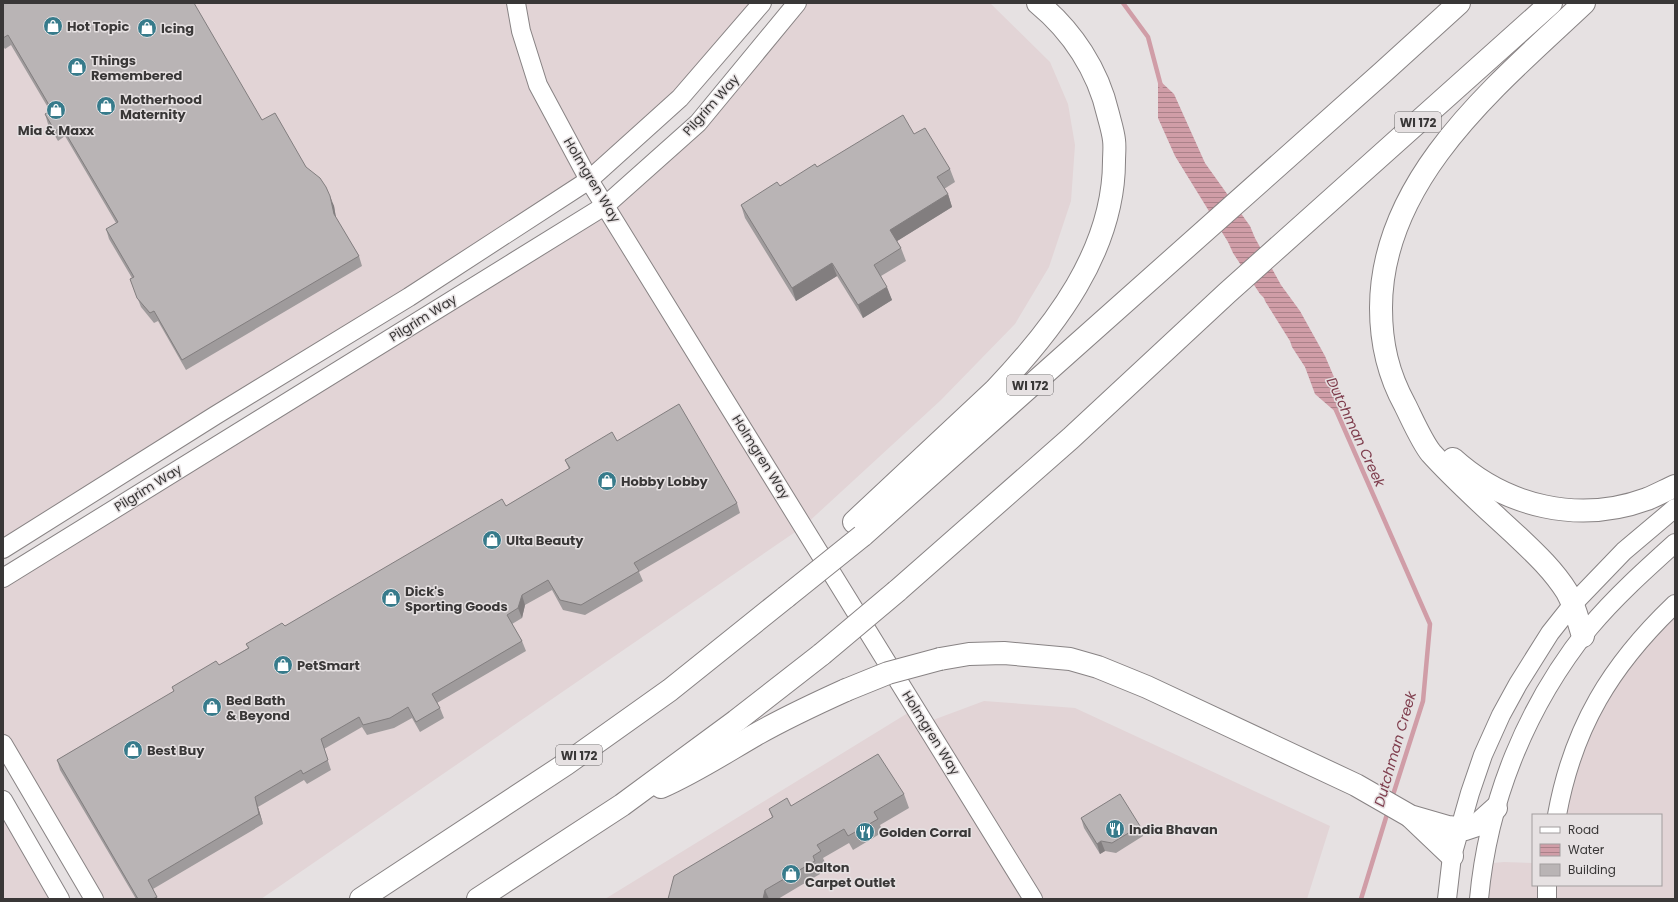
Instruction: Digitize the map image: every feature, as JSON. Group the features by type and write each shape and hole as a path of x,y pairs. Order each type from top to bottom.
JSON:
{"highway":[{"path":"858,529 995,390 1033,348 1067,302 1090,263 1098,243 1111,199 1114,176 1114,141 1106,104 1093,70 1072,37 1059,22 1038,3"},
{"name":"WI 172","path":"361,899 566,764 670,690 791,593 858,529 1199,236 1459,3"},
{"name":"WI 172","path":"478,899 622,805 736,721 822,654 897,591 1071,438 1227,293 1286,242 1551,3"},
{"path":"1583,636 1573,604 1563,586 1547,566 1456,479 1430,451 1398,393 1384,356 1381,326 1382,280 1388,250 1404,209 1428,168 1463,122 1492,90 1584,3"},
{"path":"1418,428 1465,470 1500,492 1526,502 1556,508 1584,511 1611,508 1646,499 1675,486"},
{"path":"622,805 691,774 756,734 806,708 888,673 940,659 969,654 1004,653 1070,659 1098,667 1147,687 1356,785 1410,816 1460,829 1469,829 1477,825 1496,808"},
{"path":"1410,816 1427,834 1452,856"}],"street":[{"name":"Holmgren Way","path":"516,3 521,31 538,85 590,180 1033,899"},
{"name":"Pilgrim Way","path":"3,548 409,297 590,180 680,98 762,3"},
{"name":"Pilgrim Way","path":"3,578 606,205 698,123 797,3"},
{"path":"1448,899 1452,856 1483,755 1501,715 1535,656 1563,615 1573,604 1624,551 1675,508"},
{"path":"1479,899 1482,864 1496,808 1510,765 1525,731 1546,691 1583,636 1625,589 1675,543"},
{"path":"1557,814 1571,758 1585,723 1603,690 1635,645 1675,604"},
{"path":"3,744 94,899"},
{"path":"3,800 60,899"},
{"path":"1546,899 1547,886"}],"shaded area":[{"path":"3,3 762,3 589,180 3,548"},
{"path":"797,3 990,3 1050,62 1068,104 1075,145 1071,201 1049,267 1015,324 941,400 804,526 261,899 94,899 3,744 3,578 606,205 698,123"},
{"path":"1675,604 1675,899 1479,899 1482,864 1504,862 1532,863 1532,886 1662,886 1662,814 1557,814 1585,723"},
{"path":"984,701 1075,708 1330,826 1307,899 605,899 916,708 925,723"},
{"path":"3,800 60,899 3,899"}],"water":[{"path":"1158,79 1174,94 1205,163 1250,226 1281,285 1300,311 1325,356 1340,391 1338,414 1315,394 1305,367 1292,347 1290,341 1264,298 1233,253 1228,242 1175,156 1158,118"}],"building":[{"path":"3,3 194,3 262,120 275,113 306,167 320,178 326,187 330,196 334,214 359,256 182,360 154,311 150,313 137,298 130,279 134,277 106,229 118,222 62,127 55,131 45,114 52,110 8,35 3,38"},
{"path":"903,115 914,134 925,128 950,169 937,177 948,194 890,230 901,248 874,265 887,287 858,305 832,263 792,288 741,205 777,182 780,186 815,164 817,167"},
{"path":"679,404 737,503 634,563 639,571 581,605 560,600 548,580 522,595 518,608 507,615 522,641 432,694 440,708 416,722 408,707 390,718 363,725 359,717 321,739 328,760 303,774 301,770 255,797 259,814 148,880 157,897 153,899 138,899 57,760 174,691 172,687 216,661 219,665 249,648 246,644 282,623 285,626 502,499 506,506 570,468 565,460 612,432 617,441"},
{"path":"878,754 904,794 874,812 878,819 848,836 844,829 817,845 821,851 813,856 815,861 765,890 763,899 668,899 674,876 773,817 769,809 787,798 791,806"},
{"path":"1120,794 1140,826 1112,843 1101,841 1097,844 1081,818"}],"waterway":[{"name":"Dutchman Creek","path":"1123,3 1148,37 1161,86"},
{"name":"Dutchman Creek","path":"1336,410 1430,624 1423,701 1392,798"},
{"name":"Dutchman Creek","path":"1361,899 1388,811"}],"place":[{"name":"Hot Topic","path":"53,26"},
{"name":"Icing","path":"147,28"},
{"name":"Things Remembered","path":"77,67"},
{"name":"Motherhood Maternity","path":"106,106"},
{"name":"Mia & Maxx","path":"56,110"},
{"name":"Hobby Lobby","path":"607,481"},
{"name":"Ulta Beauty","path":"492,540"},
{"name":"Dick's Sporting Goods","path":"391,598"},
{"name":"PetSmart","path":"283,665"},
{"name":"Bed Bath & Beyond","path":"212,707"},
{"name":"Best Buy","path":"133,750"},
{"name":"India Bhavan","path":"1115,829"},
{"name":"Golden Corral","path":"865,832"},
{"name":"Dalton Carpet Outlet","path":"791,874"}]}
